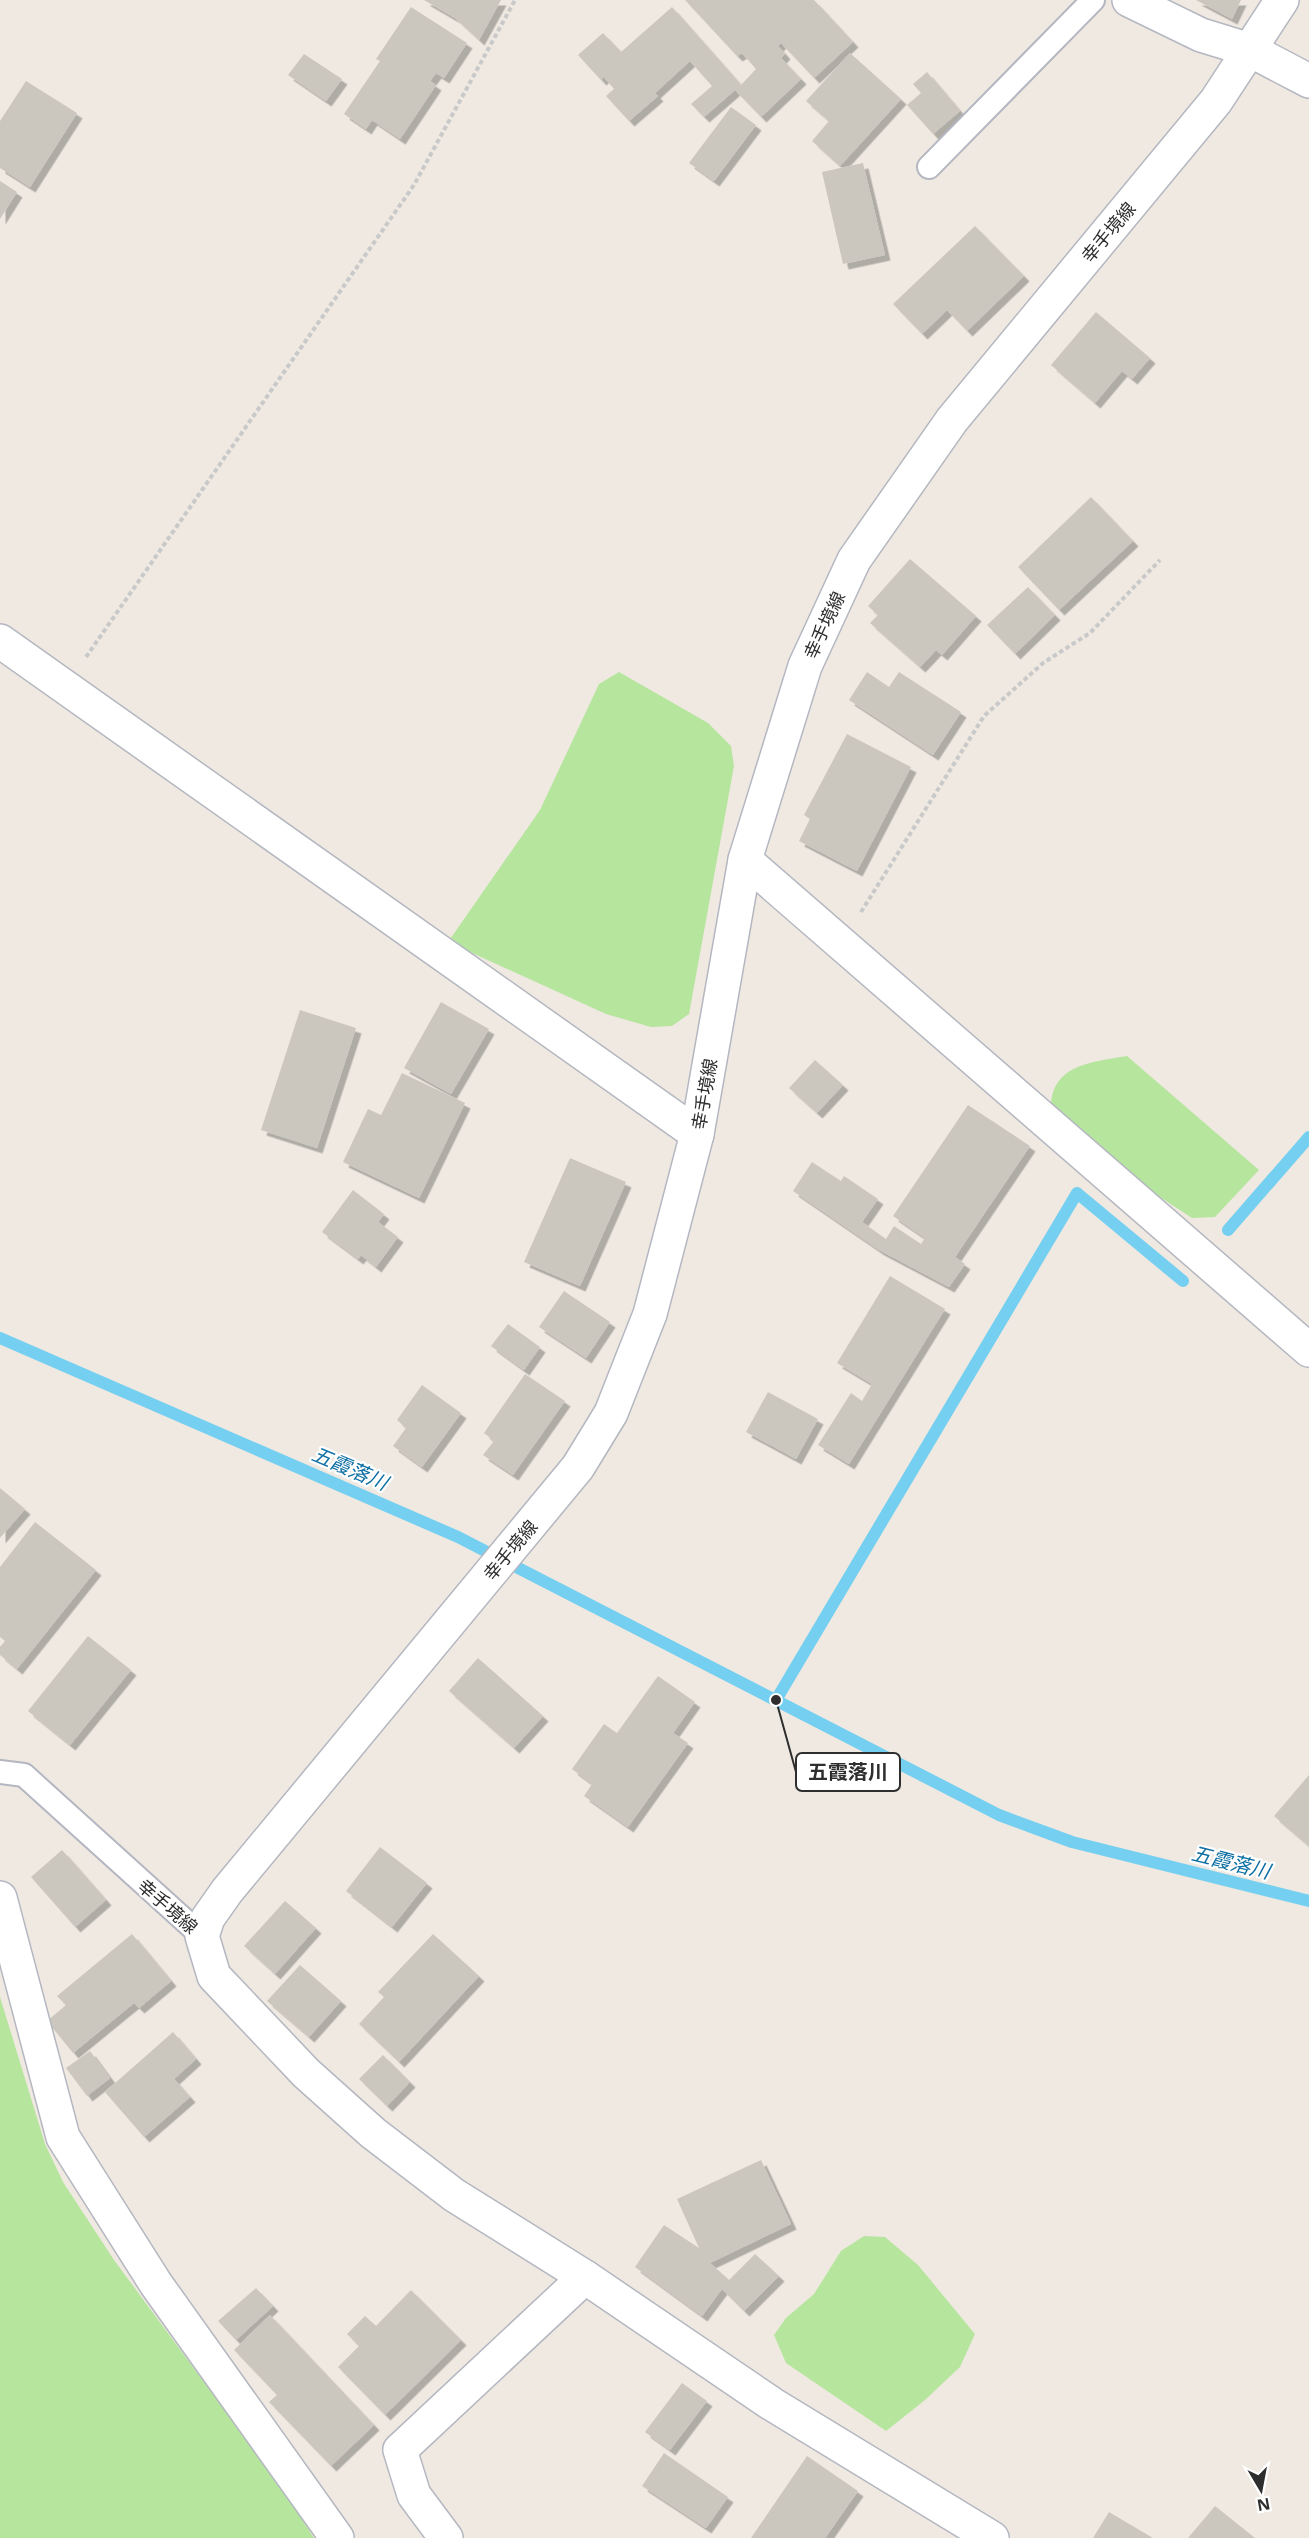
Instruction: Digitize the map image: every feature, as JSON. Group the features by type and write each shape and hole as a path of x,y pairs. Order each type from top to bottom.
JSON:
{"street":[{"path":"1129,0 1201,35 1250,50 1309,81"},
{"name":"幸手境線","path":"202,1936 208,1918 227,1891 527,1531 578,1467 611,1413 650,1314 697,1134 745,860 805,666 854,560 952,420 1216,101 1282,0"},
{"path":"0,641 697,1134"},
{"path":"745,860 1309,1350"},
{"path":"0,1898 63,2137 156,2284 338,2538"},
{"path":"202,1936 214,1976 306,2073 373,2133 454,2195 585,2277 772,2404 992,2538"},
{"path":"446,2538 414,2495 400,2450 585,2277"}],"lane":[{"path":"929,166 1093,0"},
{"name":"幸手境線","path":"0,1772 24,1775 202,1936"}],"path":[{"path":"64,687 414,185 515,0"},
{"path":"841,943 984,716 1043,663 1090,633 1160,560"}],"green space":[{"path":"619,672 708,723 731,746 734,766 689,1014 672,1026 651,1027 606,1014 448,942 540,810 599,684"},
{"path":"1127,1056 1259,1170 1215,1217 1192,1218 1099,1157 1051,1108 1053,1093 1058,1082 1066,1074 1088,1063"},
{"path":"0,1997 45,2144 63,2182 114,2260 280,2485 314,2538 0,2538"},
{"path":"864,2236 885,2237 918,2265 975,2334 960,2367 925,2400 886,2431 786,2363 774,2335 786,2318 814,2294 841,2251"}],"building":[{"path":"424,0 501,0 479,40 455,18"},
{"path":"685,0 814,0 853,42 814,78 781,43 778,46 785,54 781,58 801,79 761,117 735,90 704,117 691,104 712,86 690,61 655,93 658,96 629,121 606,96 614,89 604,77 601,80 578,55 603,33 621,52 672,7 741,85 756,69 742,53 737,56"},
{"path":"1196,0 1241,0 1232,19"},
{"path":"411,7 467,43 444,78 436,73 430,81 436,85 400,139 372,120 366,129 344,114 380,61 376,59"},
{"path":"850,53 901,99 840,166 812,141 829,121 806,101"},
{"path":"304,54 342,79 326,101 288,75"},
{"path":"927,72 960,111 933,134 907,105 921,93 913,84"},
{"path":"26,81 77,113 30,187 0,168 0,121"},
{"path":"731,107 756,125 714,181 689,163"},
{"path":"863,163 885,255 843,264 822,172"},
{"path":"0,181 17,192 0,219"},
{"path":"975,226 1024,276 967,331 947,310 922,334 893,304"},
{"path":"1096,312 1150,358 1132,379 1122,371 1095,403 1051,365"},
{"path":"1091,497 1133,541 1059,610 1018,567"},
{"path":"910,559 976,616 942,655 936,650 920,667 870,623 878,615 868,606"},
{"path":"1028,587 1055,615 1015,654 987,625"},
{"path":"867,672 889,687 899,672 961,712 933,755 849,700"},
{"path":"847,734 911,767 857,871 799,841 810,819 804,815"},
{"path":"441,1002 489,1029 451,1094 404,1068"},
{"path":"300,1010 356,1028 317,1148 261,1130"},
{"path":"815,1060 843,1085 817,1113 789,1088"},
{"path":"402,1073 465,1103 419,1198 343,1162 368,1109 381,1115"},
{"path":"968,1105 1030,1146 955,1257 965,1264 949,1287 879,1250 793,1191 812,1162 841,1181 844,1176 878,1199 862,1222 886,1239 894,1226 921,1244 925,1238 893,1216"},
{"path":"570,1158 626,1182 580,1286 524,1262"},
{"path":"353,1190 384,1214 378,1222 398,1237 376,1267 361,1255 358,1259 322,1232"},
{"path":"890,1276 945,1309 849,1464 818,1445 851,1393 862,1401 872,1384 837,1363"},
{"path":"564,1291 610,1322 586,1358 539,1327"},
{"path":"508,1324 540,1347 524,1370 491,1346"},
{"path":"525,1374 565,1401 513,1475 483,1455 494,1441 484,1433"},
{"path":"422,1385 461,1413 422,1467 393,1446 406,1428 397,1420"},
{"path":"768,1392 818,1419 796,1459 746,1432"},
{"path":"0,1488 25,1509 0,1538"},
{"path":"35,1522 96,1570 17,1669 0,1655 0,1647 5,1641 0,1637 0,1567"},
{"path":"88,1636 131,1670 70,1745 28,1711"},
{"path":"478,1658 543,1716 514,1748 449,1691"},
{"path":"658,1676 695,1702 673,1733 688,1743 628,1827 584,1796 592,1784 572,1769 604,1724 617,1733"},
{"path":"1309,1775 1309,1846 1274,1816"},
{"path":"380,1847 427,1883 392,1927 346,1891"},
{"path":"62,1850 106,1900 75,1927 31,1877"},
{"path":"285,1901 316,1928 275,1974 244,1946"},
{"path":"132,1934 171,1981 139,2008 134,2003 73,2053 47,2021 66,2005 57,1996"},
{"path":"433,1934 479,1976 399,2062 359,2024 384,1997 378,1992"},
{"path":"300,1965 341,2001 309,2037 267,2001"},
{"path":"173,2032 196,2059 174,2079 190,2097 144,2137 105,2092"},
{"path":"90,2051 110,2078 87,2096 66,2068"},
{"path":"383,2055 410,2082 387,2106 359,2079"},
{"path":"761,2160 791,2224 710,2263 729,2280 755,2254 779,2276 744,2311 722,2289 702,2316 635,2267 664,2225 699,2248 677,2199"},
{"path":"256,2288 273,2306 236,2340 218,2321"},
{"path":"411,2290 461,2340 385,2415 338,2367 359,2346 347,2334 365,2316 376,2326"},
{"path":"270,2315 374,2425 331,2466 269,2402 277,2395 234,2350"},
{"path":"682,2383 707,2401 670,2450 645,2432"},
{"path":"664,2453 728,2497 706,2528 642,2486"},
{"path":"807,2456 858,2491 825,2538 751,2538"},
{"path":"1215,2506 1255,2538 1188,2538"},
{"path":"1109,2512 1153,2538 1093,2538"}],"waterway":[{"path":"1228,1230 1309,1137"},
{"path":"776,1700 1077,1193 1183,1281"},
{"name":"五霞落川","path":"0,1338 458,1537 999,1815 1072,1842 1309,1901"}],"place":[{"name":"五霞落川","path":"776,1700"}]}
